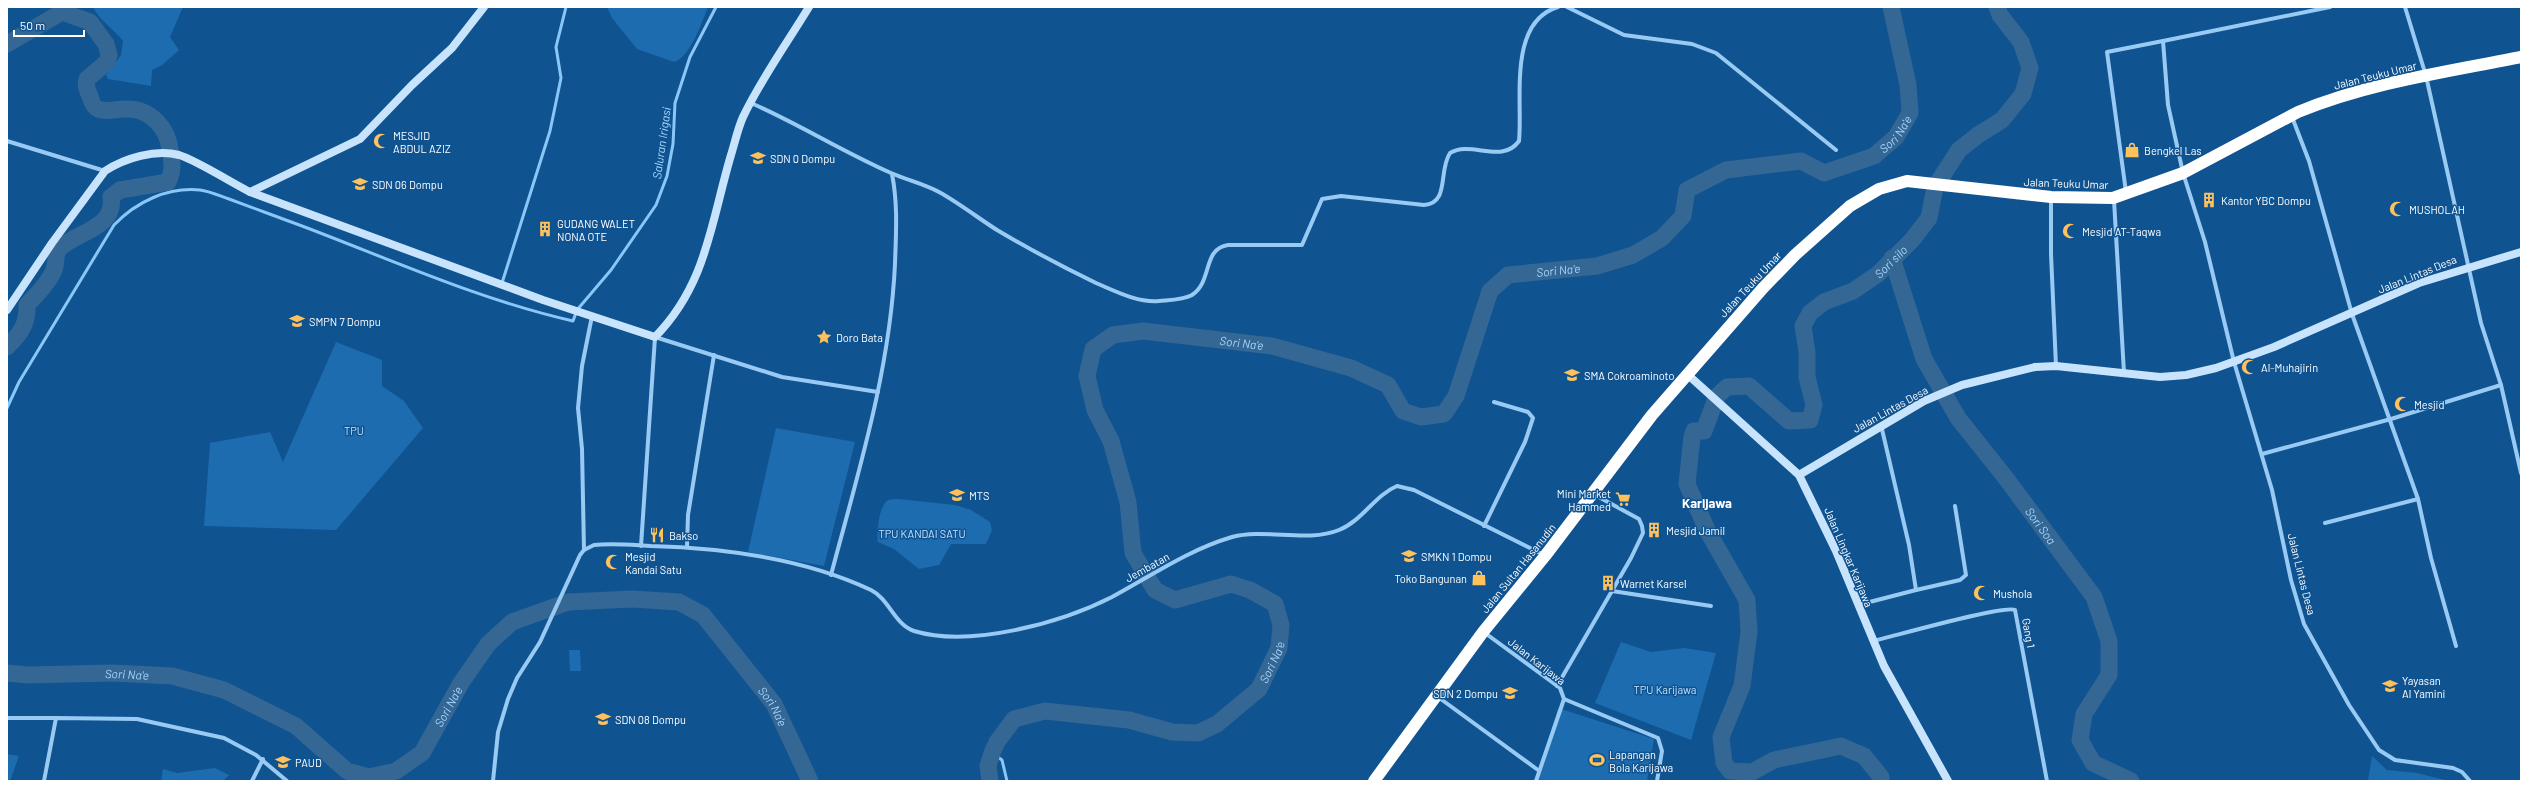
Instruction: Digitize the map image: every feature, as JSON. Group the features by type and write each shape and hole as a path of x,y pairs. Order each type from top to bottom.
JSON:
{"highway":[{"name":"Jalan Teuku Umar","path":"1687,374 1784,266 1850,206 1862,197 1889,185 1907,181 1929,182 1972,190 2051,197 2113,198 2183,173 2292,115 2324,102 2426,76 2521,57"},
{"name":"Jalan Sultan Hasanudin","path":"1374,781 1483,632 1545,556 1652,415 1687,374"}],"main road":[{"path":"250,192 350,146 360,139 412,85 452,48 484,7"},
{"path":"7,310 52,243 105,171 135,158 166,154 180,156 250,192 397,248 654,337 680,307 697,273 710,239 723,181 743,118 809,7"},
{"name":"Jalan Lintas Desa","path":"1799,475 1924,400 1962,385 2022,369 2056,366 2160,377 2186,375 2234,362 2352,314 2420,283 2468,266 2521,252"},
{"name":"Jalan Lingkar Karijawa","path":"1687,374 1799,475 1836,551 1872,641 1948,781"}],"street":[{"path":"751,103 786,118 892,174 939,192 998,230 1076,273 1113,290 1157,301 1179,299 1191,296 1200,288 1205,281 1213,253 1219,247 1235,245 1302,245 1322,198 1341,196 1424,205 1434,204 1439,199 1444,164 1450,153 1460,150 1496,152 1511,149 1519,141 1520,78 1523,47 1533,28 1542,18 1558,7"},
{"path":"1567,7 1624,35 1692,44 1716,53 1836,150"},
{"path":"2127,194 2107,52 2330,7"},
{"path":"2405,7 2426,76 2481,323 2501,385 2521,473"},
{"path":"2163,41 2168,105 2183,173 2205,242 2234,362"},
{"path":"2292,115 2311,168 2352,314 2391,419 2418,499 2431,558 2456,646"},
{"path":"7,141 105,171"},
{"path":"831,575 878,392 889,336 893,293 897,211 892,174"},
{"path":"2051,197 2051,254 2056,366"},
{"path":"2113,198 2124,374"},
{"path":"493,781 498,732 508,699 517,678 540,642 573,570 584,550 582,449 578,395 592,316"},
{"path":"641,546 654,337 782,377 878,392"},
{"path":"687,547 688,515 714,355"},
{"name":"Jalan Lintas Desa","path":"2234,362 2262,454 2300,613 2324,664 2372,740 2388,756 2404,762 2453,768 2462,772 2470,781"},
{"path":"2262,454 2391,419 2501,385"},
{"path":"1494,402 1528,412 1533,418 1525,442 1495,500 1484,526 1545,556"},
{"path":"1881,425 1909,546 1916,590"},
{"name":"Jembatan","path":"584,550 594,545 604,544 687,547 744,553 831,575 877,594 906,627 933,634 960,636 998,634 1039,624 1110,598 1193,552 1239,535 1325,533 1341,530 1397,486 1414,490 1484,526"},
{"path":"1557,686 1612,591 1643,533 1639,519 1592,494"},
{"path":"2325,523 2418,499"},
{"path":"1858,605 1960,580 1966,575 1955,506"},
{"path":"1612,591 1711,606"},
{"name":"Gang 1","path":"1872,641 1982,613 2009,608 2014,610 2047,781"},
{"name":"Jalan Karijawa","path":"1483,632 1562,691 1564,699 1538,770 1536,781"},
{"path":"1436,696 1538,770"},
{"path":"1564,699 1658,738 1662,752 1657,781"},
{"path":"7,718 137,719 224,738 243,746 262,759 287,781"},
{"path":"44,781 56,718"},
{"path":"252,781 262,759"}],"green space":[{"path":"93,7 183,7 170,37 179,50 162,65 152,70 151,86 108,79 106,75 121,55 123,41 99,16"},
{"path":"607,7 708,7 695,39 685,54 674,62 637,49 612,18"},
{"name":"TPU","path":"336,342 382,360 382,386 404,401 423,428 336,530 204,526 210,443 270,432 283,462"},
{"path":"776,428 855,442 824,566 748,552"},
{"name":"TPU KANDAI SATU","path":"898,499 955,505 971,510 990,522 992,530 986,544 951,544 939,565 919,569 894,549 878,542 877,532 882,508 888,500"},
{"name":"TPU Karijawa","path":"1621,642 1651,652 1684,648 1716,653 1691,740 1595,703"},
{"path":"569,650 580,650 581,671 570,671"},
{"name":"Lapangan Bola Karijawa","path":"1558,708 1654,739 1647,781 1538,781"},
{"path":"7,754 19,756 10,781 7,781"},
{"path":"2372,756 2387,770 2417,773 2449,781 2368,781"},
{"path":"215,768 229,775 223,781 161,781 163,769 177,773"}],"waterway":[{"path":"502,283 550,131 561,78 556,47 566,7"},
{"name":"Saluran Irigasi","path":"7,408 19,382 114,225 132,209 142,203 176,191 200,190 211,192 470,291 573,321 577,310 611,270 656,205 667,176 673,144 675,103 690,57 716,7"},
{"name":"Sori Na'e","path":"990,781 988,766 992,753 997,742 1014,719 1045,711 1129,720 1172,732 1198,733 1217,724 1259,689 1279,648 1281,625 1275,604 1250,590 1231,584 1175,600 1155,590 1133,553 1128,502 1111,441 1095,410 1087,376 1093,349 1113,335 1143,331 1272,346 1351,368 1388,385 1403,411 1421,417 1444,414 1456,396 1490,291 1508,275 1597,266 1633,255 1662,238 1683,216 1687,190 1726,170 1801,161 1824,173 1874,156 1896,137 1910,113 1908,85 1891,7"},
{"name":"Sori silo","path":"1881,781 1881,777 1864,756 1841,746 1774,760 1752,772 1730,771 1724,763 1721,737 1742,686 1749,632 1747,600 1707,530 1687,484 1692,437 1694,431 1704,431 1717,396 1727,387 1749,386 1789,421 1810,420 1814,405 1807,377 1807,352 1803,326 1810,313 1824,302 1853,291 1878,274 1912,240 1929,218 1935,187 1959,150 1978,135 2002,120 2023,94 2030,68 2021,42 2000,15 1997,7"},
{"path":"7,44 62,12 90,22 106,44 109,55 107,62 87,79 87,88 92,103 96,108 101,110 136,110 144,112 150,116 162,127 166,134 169,142 172,166 168,182 120,190 111,197 111,207 108,215 102,222 61,247 57,253 51,276 42,289 27,305 25,323 16,338 7,347"},
{"name":"Sori Soa","path":"1892,258 1924,359 1958,418 2005,477 2094,597 2109,641 2109,675 2084,714 2080,740 2093,763 2131,781"},
{"name":"Sori Na'e","path":"7,673 28,675 112,673 172,676 224,690 296,726 347,771 369,777 396,771 422,753 461,683 488,644 512,622 568,602 632,599 679,602 703,615 774,704 810,781"},
{"path":"992,753 1002,760 1007,781"}],"place":[{"name":"MESJID ABDUL AZIZ","path":"381,141"},
{"name":"Bengkel Las","path":"2132,150"},
{"name":"SDN 0 Dompu","path":"758,158"},
{"name":"SDN 06 Dompu","path":"360,184"},
{"name":"Kantor YBC Dompu","path":"2209,200"},
{"name":"MUSHOLAH","path":"2397,209"},
{"name":"GUDANG WALET NONA OTE","path":"545,229"},
{"name":"Mesjid AT-Taqwa","path":"2070,231"},
{"name":"SMPN 7 Dompu","path":"297,321"},
{"name":"Doro Bata","path":"824,337"},
{"name":"Al-Muhajirin","path":"2249,367"},
{"name":"SMA Cokroaminoto","path":"1572,375"},
{"name":"Mesjid","path":"2402,404"},
{"name":"MTS","path":"957,495"},
{"name":"Mini Market Hammed","path":"1623,499"},
{"name":"Mesjid Jamil","path":"1654,530"},
{"name":"Bakso","path":"657,535"},
{"name":"SMKN 1 Dompu","path":"1409,556"},
{"name":"Mesjid Kandai Satu","path":"613,562"},
{"name":"Toko Bangunan","path":"1479,578"},
{"name":"Warnet Karsel","path":"1608,583"},
{"name":"Mushola","path":"1981,593"},
{"name":"Yayasan Al Yamini","path":"2390,686"},
{"name":"SDN 2 Dompu","path":"1510,693"},
{"name":"SDN 08 Dompu","path":"603,719"},
{"name":"Lapangan Bola Karijawa","path":"1597,760"},
{"name":"PAUD","path":"283,762"}],"district":[{"name":"Karijawa","path":"1707,503"}]}
